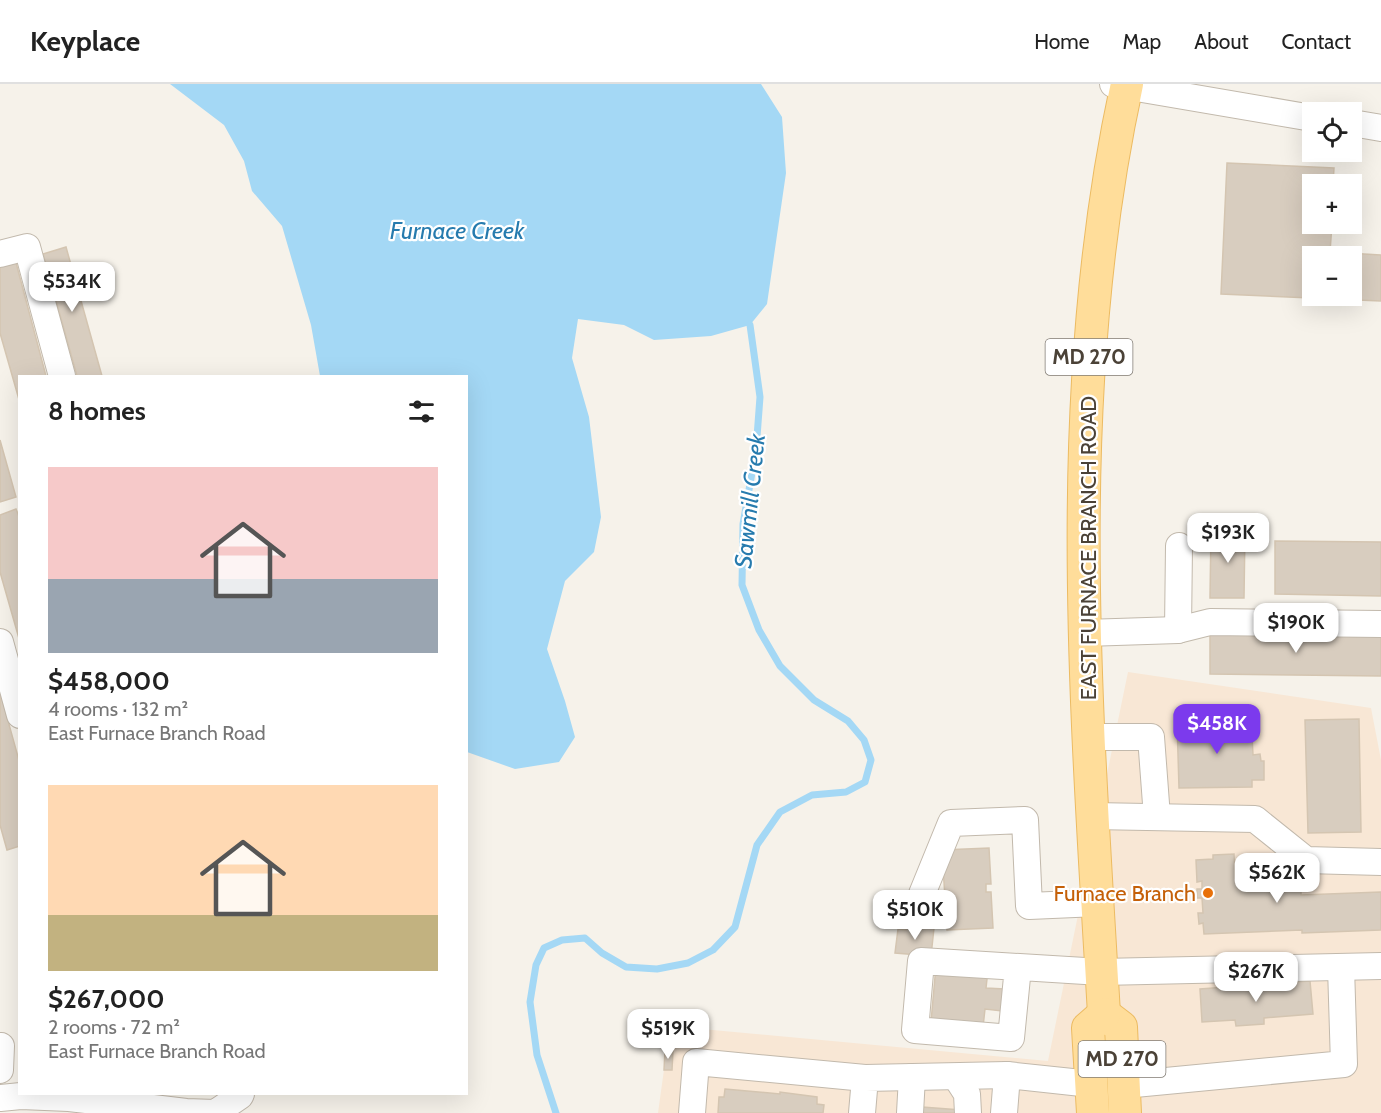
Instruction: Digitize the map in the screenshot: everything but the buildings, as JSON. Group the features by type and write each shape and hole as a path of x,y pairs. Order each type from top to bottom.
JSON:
{"main road":[{"name":"EAST FURNACE BRANCH ROAD","path":"1104,1014 1089,737 1083,484 1089,348 1122,85"},
{"name":"MD 270","path":"1091,1103 1088,1028 1104,1014 1120,1027 1124,1099"}],"street":[{"path":"1122,85 1302,116"},
{"path":"1362,125 1381,128"},
{"path":"0,254 27,248 62,375"},
{"path":"1178,630 1179,546"},
{"path":"1085,633 1178,630 1210,622 1381,624"},
{"path":"0,642 18,708"},
{"path":"1089,737 1150,736 1157,817"},
{"path":"1093,816 1255,819 1306,860 1381,862"},
{"path":"922,894 951,823 1025,820 1029,906 1098,903"},
{"path":"1018,967 1011,1038 915,1030 921,961 1101,972 1381,966"},
{"path":"1124,1099 1344,1064 1341,967"},
{"path":"692,1113 696,1062 865,1078 1007,1076 1091,1103"},
{"path":"1004,1113 1007,1076"},
{"path":"910,1113 912,1077"},
{"path":"956,1077 967,1094 968,1113"},
{"path":"862,1113 865,1078"},
{"path":"0,1098 21,1096 216,1113 240,1095"}],"shaded area":[{"path":"1128,672 1371,708 1381,760 1381,1113 658,1113 670,1026 1048,1061"}],"water":[{"name":"Furnace Creek","path":"170,84 761,84 782,117 786,173 767,304 750,325 711,336 654,340 624,325 578,319 572,358 589,417 601,517 594,552 565,581 547,649 575,737 559,762 515,769 468,752 468,375 320,375 311,325 282,226 252,191 244,161 224,125"}],"waterway":[{"name":"Sawmill Creek","path":"556,1113 537,1055 530,1002 536,965 544,948 562,940 585,938 602,953 626,967 657,969 688,963 713,950 735,927 757,845 780,812 812,795 846,792 865,782 871,760 864,740 848,721 814,700 780,666 759,630 742,585 743,524 756,450 760,397 750,325"}],"place":[{"name":"Furnace Branch","path":"1208,893"}]}
